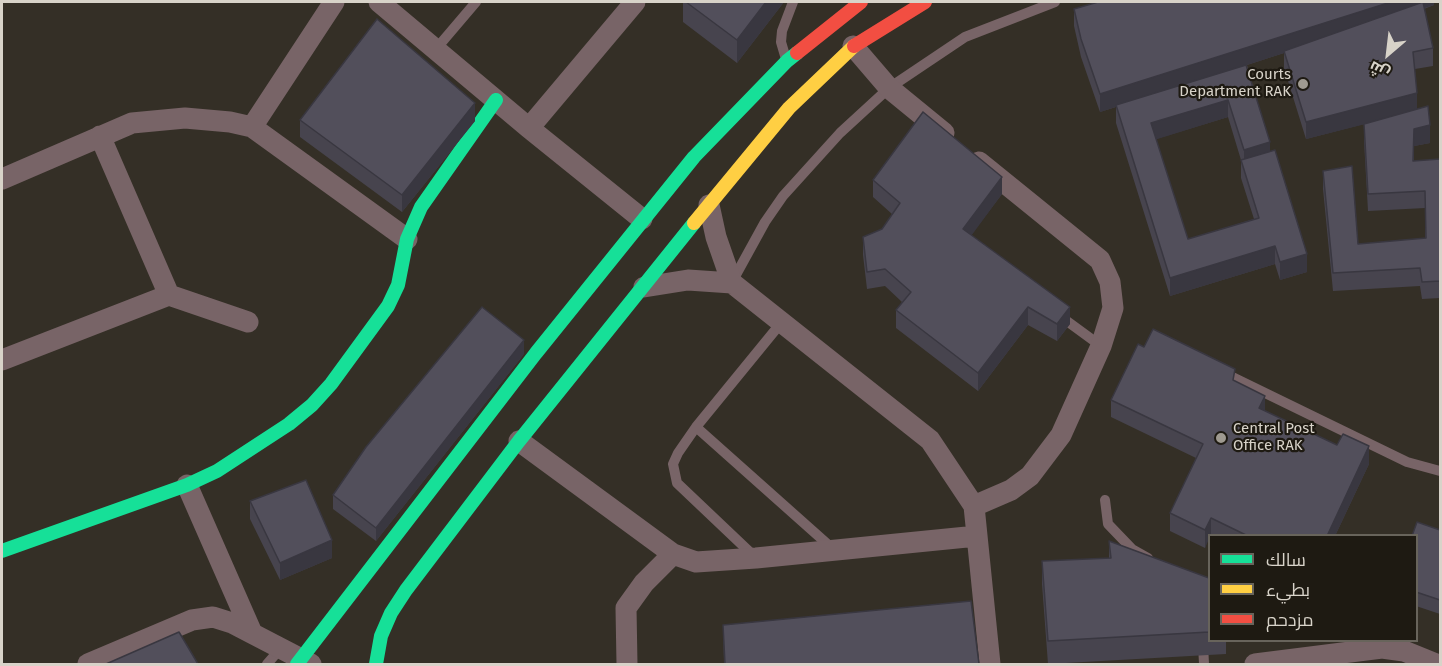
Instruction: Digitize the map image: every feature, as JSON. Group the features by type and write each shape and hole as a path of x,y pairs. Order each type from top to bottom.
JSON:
{"main road":[{"path":"306,663 355,590 536,353 694,157 787,61 825,28 861,2"},
{"path":"376,664 381,636 391,613 519,441 789,108 853,46 926,2"},
{"path":"825,28 831,10"},
{"path":"2,551 187,485 217,471 301,415 322,395 394,296 407,239 421,207 496,100"}],"street":[{"path":"252,127 333,2"},
{"path":"379,2 642,219"},
{"path":"529,128 635,2"},
{"path":"853,46 889,88 995,182 1100,260 1110,282 1113,308 1101,346 1061,435 1030,476 1011,490 974,506"},
{"path":"2,179 132,123 163,119 207,119 252,127 407,239"},
{"path":"100,136 169,296"},
{"path":"709,205 718,245 732,283 930,440 974,506 990,664"},
{"path":"644,287 688,279 732,283"},
{"path":"2,360 169,296 248,322"},
{"path":"519,441 673,554 696,562 977,536"},
{"path":"187,485 252,633"},
{"path":"627,664 626,608 644,583 673,554"},
{"path":"88,664 192,620 202,618 223,619 306,663"},
{"path":"1255,664 1382,648 1404,651 1436,664"}],"lane":[{"path":"436,49 476,2"},
{"path":"787,61 781,42 782,31 793,2"},
{"path":"732,283 765,222 783,196 840,133 889,88 965,37 1055,2"},
{"path":"1055,312 1101,346"},
{"path":"756,558 677,483 673,464 696,427 782,323"},
{"path":"1213,367 1407,462 1440,471"},
{"path":"696,427 833,549"},
{"path":"1105,500 1108,524 1132,549 1159,565"},
{"path":"1203,631 1204,664"},
{"path":"267,664 281,648"}],"building":[{"path":"686,2 766,2 737,40"},
{"path":"1098,2 1391,2 1100,94 1081,39 1074,9"},
{"path":"1423,2 1433,48 1413,52 1417,93 1306,122 1284,51"},
{"path":"377,19 475,103 402,195 300,120"},
{"path":"1246,65 1270,142 1244,150 1228,100 1151,123 1188,239 1259,218 1241,160 1275,150 1307,254 1280,262 1275,246 1170,278 1116,105"},
{"path":"1428,106 1430,125 1414,129 1413,161 1440,159 1440,281 1422,282 1420,268 1333,273 1323,171 1352,166 1358,244 1426,238 1425,191 1368,194 1364,124"},
{"path":"923,112 1002,177 963,229 1070,307 1057,324 1028,307 978,373 896,310 911,292 885,269 867,272 863,237 882,229 900,203 873,180"},
{"path":"482,307 524,340 376,528 333,495 366,447"},
{"name":"Central Post Office RAK","path":"1153,329 1235,369 1233,380 1265,396 1259,408 1337,445 1343,434 1369,446 1328,534 1244,534 1211,518 1205,530 1170,513 1203,444 1111,400 1138,344 1144,347"},
{"path":"306,480 332,540 280,563 250,501"},
{"path":"1417,522 1440,530 1440,600 1418,593 1418,534 1413,534"},
{"path":"1109,541 1208,578 1208,632 1048,641 1042,561 1111,558"},
{"path":"971,601 979,664 725,664 723,625"},
{"path":"179,632 198,664 106,664"}],"traffic: fast":[{"path":"297,664 536,353 694,157 797,53"},
{"path":"2,551 187,485 217,471 289,424 312,405 331,384 388,306 398,285 407,239 421,207 496,100"},
{"path":"376,664 381,636 391,613 406,590 519,441 694,223"}],"traffic: slow":[{"path":"694,223 789,108 854,46"}],"traffic: jam":[{"path":"797,53 861,2"},
{"path":"854,46 925,2"}],"place":[{"name":"Courts Department RAK","path":"1303,84"},
{"name":"Central Post Office RAK","path":"1221,438"}]}
